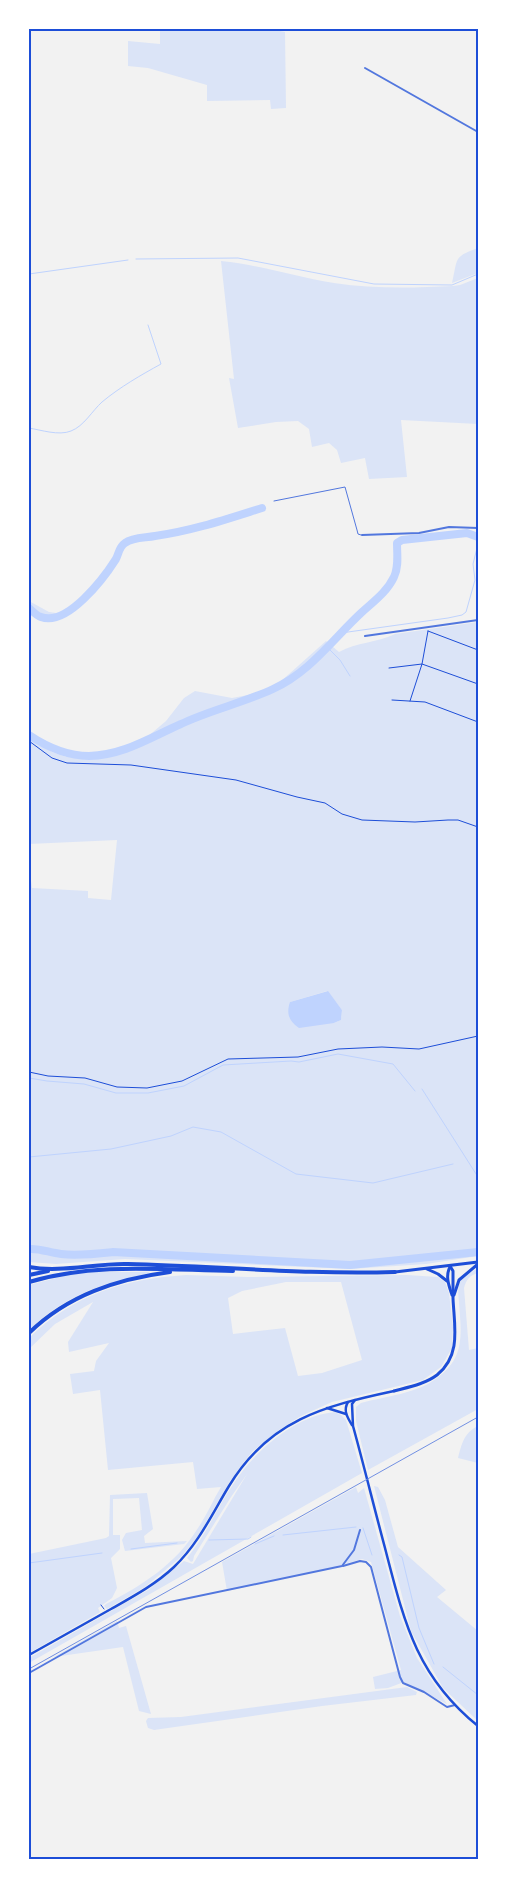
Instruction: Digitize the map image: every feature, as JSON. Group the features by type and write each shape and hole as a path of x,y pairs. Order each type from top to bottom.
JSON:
{"highway":[{"path":"29,1267 60,1268 124,1264 278,1271"},
{"path":"29,1276 60,1268"},
{"path":"29,1282 65,1274 98,1270 395,1272"},
{"path":"29,1333 56,1310 96,1289 139,1276 184,1270"}],"main road":[{"path":"395,1272 478,1263"},
{"path":"453,1298 460,1280 478,1263"},
{"path":"450,1266 448,1281 453,1298"},
{"path":"29,1655 156,1582 182,1559 199,1539 238,1472 259,1448 292,1422 326,1407 394,1391 424,1382 438,1374 447,1364 455,1341 453,1271 450,1266"},
{"path":"427,1269 448,1281"},
{"path":"352,1426 352,1404 356,1399"},
{"path":"348,1401 352,1404"},
{"path":"348,1401 345,1406 346,1415 352,1426 406,1626 428,1672 455,1705 478,1726"},
{"path":"326,1407 346,1415"}],"street":[{"path":"365,68 478,132"},
{"path":"362,535 418,533 449,527 478,528"},
{"path":"365,636 478,620"},
{"path":"342,1566 354,1550 360,1530"},
{"path":"29,1673 146,1607 304,1575 360,1561 366,1562 371,1567 403,1683 424,1692 447,1707 455,1705"}],"lane":[{"path":"274,501 345,487 358,534 362,535"}],"path":[{"path":"428,631 441,626"},
{"path":"428,631 478,650"},
{"path":"410,701 422,664 428,631"},
{"path":"388,668 422,664 478,684"},
{"path":"392,700 425,702 478,722"},
{"path":"29,741 52,758 67,763 131,765 236,780 325,803 342,814 362,820 415,822 458,820 478,826"},
{"path":"29,1072 48,1076 85,1078 117,1087 147,1088 182,1081 228,1059 298,1057 347,1048 419,1049 478,1036"},
{"path":"101,1605 106,1612"}],"shaded area":[{"path":"160,29 269,29 285,32 286,108 271,109 270,100 207,101 207,85 148,68 128,66 128,41 160,44"},
{"path":"478,248 478,273 452,283 456,263 460,256"},
{"path":"221,261 250,265 334,283 379,287 453,286 478,278 478,424 401,420 407,477 369,479 365,458 341,463 337,450 329,443 312,447 309,429 298,421 276,422 238,428 229,378 234,379"},
{"path":"29,601 49,612 56,613 57,620 41,618 29,612"},
{"path":"478,622 478,1256 426,1264 350,1269 125,1259 56,1264 29,1262 29,865 32,888 88,891 88,898 111,900 117,840 29,844 29,737 52,752 66,757 90,758 133,749 166,721 184,698 195,691 232,698 270,691 326,641 339,652 395,634","holes":["327,991 342,1010 341,1020 334,1023 290,1002"]},
{"path":"478,1269 478,1273 469,1278 464,1288 469,1350 478,1348 478,1409 368,1470 356,1421 356,1407 361,1403 420,1388 446,1370 453,1362 460,1344 459,1284 465,1276"},
{"path":"96,1272 150,1272 101,1286 79,1295 47,1314 29,1330 29,1285 68,1275"},
{"path":"186,1275 248,1277 407,1275 438,1277 445,1282 449,1293 453,1327 452,1348 441,1367 423,1380 332,1402 301,1416 279,1430 253,1451 244,1462 230,1481 198,1536 181,1557 145,1587 107,1609 104,1606 106,1604 146,1581 180,1552 201,1523 221,1487 197,1489 193,1462 108,1470 100,1390 73,1394 70,1374 94,1371 96,1361 109,1343 69,1352 68,1342 93,1302 55,1324 29,1349 29,1338 64,1310 82,1300 121,1285","holes":["286,1282 341,1282 362,1360 322,1373 298,1376 285,1328 233,1334 228,1298 242,1291"]},
{"path":"335,1412 346,1420 362,1473 29,1663 29,1658 148,1590 184,1561 193,1564 247,1474 194,1556 193,1561 191,1562 187,1558 201,1539 230,1490 255,1457 279,1436 293,1427 306,1420"},
{"path":"478,1426 478,1463 458,1458 462,1443 467,1435"},
{"path":"374,1486 378,1487 385,1500 398,1547 446,1590 437,1597 478,1631 478,1721 443,1688 411,1631"},
{"path":"356,1487 358,1493 364,1488 400,1616 417,1658 447,1704 404,1682 388,1688 375,1689 373,1677 401,1670 371,1562 362,1559 227,1591 222,1562"},
{"path":"147,1493 153,1529 144,1536 145,1543 187,1541 184,1544 125,1551 122,1540 126,1533 142,1530 139,1498 113,1499 113,1535 120,1535 120,1549 111,1558 117,1588 112,1598 98,1608 100,1612 97,1614 29,1653 29,1554 106,1538 109,1536 110,1495"},
{"path":"117,1621 119,1628 126,1626 151,1714 139,1711 123,1647 54,1657"},
{"path":"407,1687 417,1692 416,1695 322,1706 154,1730 148,1728 146,1721 148,1718 181,1717"}],"water":[{"path":"328,991 342,1010 341,1020 334,1023 299,1028 293,1023 288,1014 290,1002"}],"waterway":[{"path":"136,259 238,258 374,284 452,285 478,274"},
{"path":"29,274 128,260"},
{"path":"29,428 56,433 76,429 109,397 161,364 148,325"},
{"path":"29,608 39,616 51,618 62,615 73,608 94,588 116,559 121,546 128,541 196,528 262,508"},
{"path":"29,735 65,753 81,756 114,753 192,719 273,689 309,665 350,623 384,592 396,573 397,543 402,540 467,533 478,537"},
{"path":"341,633 462,615 466,612 475,580 473,564 478,544"},
{"path":"328,648 340,660 350,676"},
{"path":"29,1078 84,1084 116,1093 148,1093 184,1086 223,1065 299,1062 338,1054 393,1064 415,1091"},
{"path":"422,1089 478,1177"},
{"path":"29,1157 111,1149 171,1136 193,1127 221,1132 296,1174 373,1183 453,1164"},
{"path":"29,1249 67,1255 113,1252 350,1265 478,1252"},
{"path":"283,1535 356,1527"},
{"path":"363,1528 372,1555"},
{"path":"255,1544 274,1536"},
{"path":"209,1540 248,1539 251,1537"},
{"path":"131,1549 177,1543"},
{"path":"29,1563 102,1553"},
{"path":"399,1555 402,1557 419,1628 434,1664"},
{"path":"443,1667 478,1695"}],"railway":[{"path":"29,1669 478,1417"}]}
